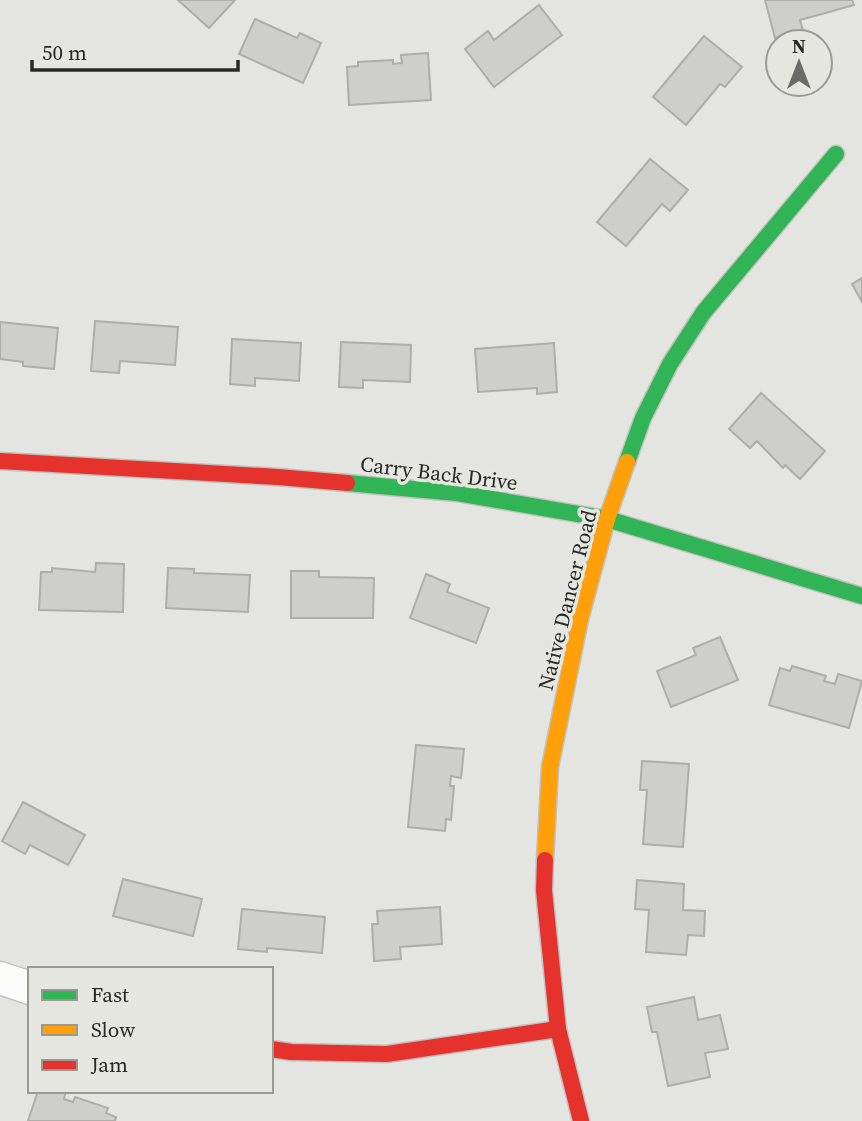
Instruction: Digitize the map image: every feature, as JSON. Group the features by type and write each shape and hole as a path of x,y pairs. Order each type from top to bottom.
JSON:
{"street":[{"name":"Native Dancer Road","path":"581,1121 558,1029 544,890 550,767 580,619 607,519 643,418 670,364 703,313 836,154"},
{"name":"Carry Back Drive","path":"0,461 278,477 457,493 607,519 862,596"},
{"path":"0,978 28,987"},
{"path":"273,1049 387,1054 558,1029"}],"building":[{"path":"178,0 235,0 209,28"},
{"path":"765,0 852,0 854,5 800,20 802,28 772,28"},
{"path":"539,5 562,35 494,87 465,49 488,31 494,40"},
{"path":"255,19 297,38 300,33 321,43 303,83 239,54"},
{"path":"704,36 742,67 725,87 720,84 686,125 653,97"},
{"path":"428,53 431,100 349,105 347,67 358,66 358,62 393,60 393,64 402,63 401,55"},
{"path":"650,159 688,190 670,211 662,204 626,246 597,222"},
{"path":"862,278 862,302 852,284"},
{"path":"95,321 178,327 175,365 120,361 119,373 91,371"},
{"path":"0,322 58,328 54,369 23,366 23,362 0,359"},
{"path":"232,339 301,343 299,381 255,378 255,386 230,384"},
{"path":"341,342 411,345 410,382 363,380 363,388 339,387"},
{"path":"554,343 557,392 537,394 537,388 478,392 475,349"},
{"path":"761,393 825,451 800,479 785,465 783,468 757,441 750,448 729,429"},
{"path":"96,563 124,564 123,612 39,610 41,572 52,572 52,568 95,572"},
{"path":"168,568 194,569 194,573 250,575 248,612 166,608"},
{"path":"291,571 319,571 319,577 374,578 373,618 291,618"},
{"path":"426,574 450,584 447,592 489,608 476,643 410,618"},
{"path":"720,637 738,680 671,707 657,671 696,655 693,648"},
{"path":"792,666 826,676 824,681 835,684 838,674 862,681 849,728 769,705 780,668 790,671"},
{"path":"416,745 464,749 461,778 451,776 450,786 454,786 451,820 446,819 445,831 408,827"},
{"path":"642,761 689,764 683,847 643,844 647,790 640,790"},
{"path":"23,802 85,835 68,865 30,845 25,854 2,841"},
{"path":"123,879 202,899 193,936 113,916"},
{"path":"637,880 684,884 683,910 705,911 704,936 688,935 686,955 646,952 649,910 635,909"},
{"path":"440,907 442,944 400,947 401,959 374,961 372,924 378,924 377,911"},
{"path":"242,909 325,917 322,953 267,948 267,952 238,949"},
{"path":"694,997 698,1020 720,1015 728,1049 705,1053 710,1077 668,1086 657,1032 652,1032 647,1007"},
{"path":"37,1093 66,1093 64,1099 73,1102 75,1097 108,1108 106,1113 116,1117 115,1121 28,1121"}],"traffic: fast":[{"path":"627,462 643,418 670,364 703,313 836,154"},
{"path":"347,483 457,493 607,519 862,596"}],"traffic: slow":[{"path":"545,860 550,767 580,619 607,519 627,462"}],"traffic: jam":[{"path":"0,461 347,483"},
{"path":"545,860 544,890 558,1029 581,1121"},
{"path":"273,1049 387,1054 558,1029"}]}
